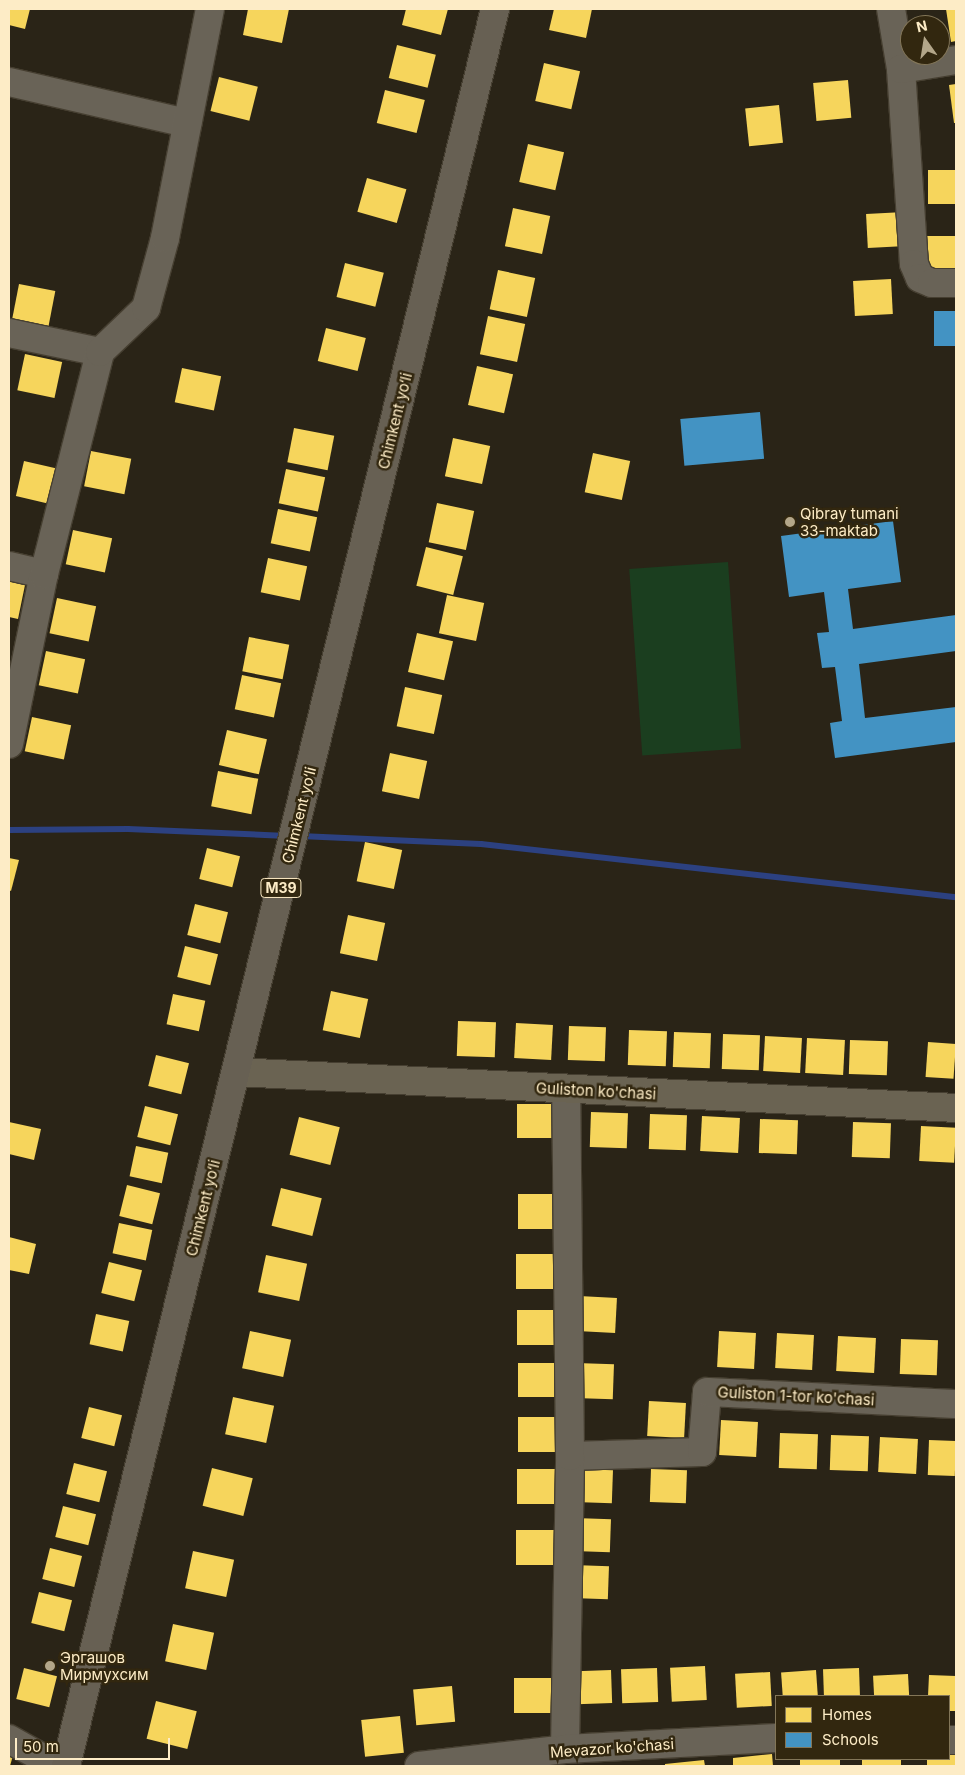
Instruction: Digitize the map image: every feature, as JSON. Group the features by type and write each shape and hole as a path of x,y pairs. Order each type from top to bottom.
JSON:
{"highway":[{"name":"Chimkent yo‘li","path":"66,1766 496,9"}],"main road":[{"name":"Guliston ko'chasi","path":"236,1072 956,1108"}],"street":[{"path":"9,744 44,574 100,352 146,308 165,238 210,9"},
{"path":"891,9 901,69 914,264 920,278 932,284 956,282"},
{"path":"901,69 956,60"},
{"path":"9,82 187,123"},
{"path":"9,333 100,352"},
{"path":"9,566 44,574"},
{"path":"565,1749 570,1456 566,1090"},
{"name":"Guliston 1-tor ko'chasi","path":"570,1456 702,1452 708,1392 956,1404"},
{"name":"Mevazor ko'chasi","path":"419,1766 565,1749 775,1738"},
{"path":"9,1739 57,1766"}],"green space":[{"path":"728,562 741,749 642,755 629,569"}],"building: Homes":[{"path":"9,9 30,9 25,29 9,25"},
{"path":"248,9 289,9 282,43 243,35"},
{"path":"406,9 448,9 441,35 402,25"},
{"path":"554,9 592,9 586,38 549,30"},
{"path":"946,9 956,9 956,41 951,42 950,15 947,15"},
{"path":"397,45 436,55 428,88 389,78"},
{"path":"544,63 580,71 571,109 535,101"},
{"path":"219,77 258,87 249,121 211,111"},
{"path":"848,80 851,118 816,121 813,83"},
{"path":"956,84 956,123 954,123 949,85"},
{"path":"385,90 425,100 417,133 377,123"},
{"path":"779,105 783,143 749,146 745,109"},
{"path":"528,144 564,152 555,190 519,182"},
{"path":"928,170 956,170 956,204 928,204"},
{"path":"367,178 406,189 397,223 357,212"},
{"path":"513,208 550,216 542,254 505,246"},
{"path":"904,212 906,246 868,248 866,214"},
{"path":"927,236 956,236 956,271 927,271"},
{"path":"345,263 384,273 375,307 337,297"},
{"path":"498,270 535,278 527,317 490,309"},
{"path":"891,279 893,314 855,316 853,281"},
{"path":"19,284 55,291 48,326 12,319"},
{"path":"488,316 525,324 517,362 480,354"},
{"path":"326,328 366,338 358,371 318,361"},
{"path":"25,354 62,362 54,398 17,390"},
{"path":"477,366 513,374 504,413 468,405"},
{"path":"182,368 221,376 214,411 175,402"},
{"path":"294,428 334,436 328,470 287,462"},
{"path":"453,438 490,446 482,484 445,476"},
{"path":"91,451 131,459 124,494 84,486"},
{"path":"593,453 630,461 622,500 585,492"},
{"path":"24,461 60,469 52,504 16,496"},
{"path":"286,469 325,477 318,512 279,503"},
{"path":"437,503 474,511 466,550 429,542"},
{"path":"278,509 317,517 310,552 271,543"},
{"path":"73,530 112,538 105,573 66,564"},
{"path":"426,547 463,556 453,595 416,586"},
{"path":"268,558 307,566 300,601 261,592"},
{"path":"9,581 25,585 18,619 9,617"},
{"path":"447,595 484,603 476,641 439,633"},
{"path":"57,598 96,606 89,642 50,633"},
{"path":"417,633 453,641 444,680 408,672"},
{"path":"249,637 289,645 283,679 242,671"},
{"path":"46,651 85,659 78,694 39,685"},
{"path":"242,675 281,683 274,718 235,709"},
{"path":"405,687 442,695 434,734 397,726"},
{"path":"32,717 71,725 64,760 25,751"},
{"path":"227,730 267,739 259,774 219,765"},
{"path":"390,753 427,761 419,799 382,791"},
{"path":"218,771 258,779 251,814 211,806"},
{"path":"365,842 402,850 394,889 357,881"},
{"path":"207,848 240,856 232,887 199,879"},
{"path":"9,858 19,860 11,891 9,890"},
{"path":"195,904 228,912 220,943 187,935"},
{"path":"348,915 385,923 377,961 340,953"},
{"path":"185,946 218,954 210,985 177,977"},
{"path":"331,991 368,999 360,1038 323,1030"},
{"path":"173,994 205,1001 199,1031 167,1024"},
{"path":"458,1021 496,1022 495,1057 457,1056"},
{"path":"516,1023 553,1025 551,1060 514,1058"},
{"path":"569,1026 606,1027 605,1061 568,1060"},
{"path":"629,1030 667,1031 666,1066 628,1065"},
{"path":"674,1032 711,1033 710,1068 673,1067"},
{"path":"723,1034 760,1035 759,1070 722,1069"},
{"path":"765,1036 802,1038 800,1073 763,1071"},
{"path":"807,1038 845,1040 843,1075 805,1073"},
{"path":"850,1040 888,1041 887,1075 849,1074"},
{"path":"928,1042 956,1044 953,1079 926,1077"},
{"path":"156,1055 189,1063 181,1094 148,1086"},
{"path":"517,1104 557,1104 557,1138 517,1138"},
{"path":"145,1106 178,1114 170,1145 137,1137"},
{"path":"591,1112 628,1113 627,1148 590,1147"},
{"path":"650,1114 687,1115 686,1150 649,1149"},
{"path":"702,1116 740,1118 738,1153 700,1151"},
{"path":"299,1117 340,1127 330,1165 290,1155"},
{"path":"760,1119 798,1120 797,1154 759,1153"},
{"path":"9,1122 41,1129 34,1160 9,1154"},
{"path":"853,1122 891,1123 890,1158 852,1157"},
{"path":"921,1126 956,1128 954,1163 919,1161"},
{"path":"136,1146 168,1153 162,1183 130,1176"},
{"path":"127,1185 160,1193 152,1224 119,1216"},
{"path":"281,1188 322,1198 312,1236 272,1226"},
{"path":"518,1194 558,1194 558,1229 518,1229"},
{"path":"119,1223 152,1230 146,1260 113,1253"},
{"path":"9,1237 36,1244 29,1274 9,1270"},
{"path":"516,1254 556,1254 556,1289 516,1289"},
{"path":"266,1255 307,1264 299,1301 258,1292"},
{"path":"109,1262 142,1270 134,1301 101,1293"},
{"path":"579,1296 617,1298 615,1333 577,1331"},
{"path":"517,1310 558,1310 558,1345 517,1345"},
{"path":"96,1314 129,1321 123,1351 90,1344"},
{"path":"250,1331 291,1340 283,1377 242,1368"},
{"path":"719,1331 756,1333 754,1369 717,1367"},
{"path":"777,1333 814,1335 812,1370 775,1368"},
{"path":"838,1336 876,1338 874,1373 836,1371"},
{"path":"901,1339 938,1340 937,1375 900,1374"},
{"path":"518,1363 558,1363 558,1397 518,1397"},
{"path":"576,1363 614,1364 613,1399 575,1398"},
{"path":"233,1397 274,1406 266,1443 225,1434"},
{"path":"649,1401 686,1403 684,1438 647,1436"},
{"path":"89,1407 122,1415 114,1446 81,1438"},
{"path":"518,1417 558,1417 558,1452 518,1452"},
{"path":"721,1420 758,1422 756,1457 719,1455"},
{"path":"780,1433 818,1434 817,1469 779,1468"},
{"path":"831,1435 869,1436 868,1471 830,1470"},
{"path":"880,1437 918,1439 916,1474 878,1472"},
{"path":"929,1440 956,1441 955,1476 928,1475"},
{"path":"74,1463 107,1471 99,1502 66,1494"},
{"path":"212,1468 253,1478 243,1516 203,1506"},
{"path":"517,1469 557,1469 557,1504 517,1504"},
{"path":"576,1469 613,1470 612,1503 575,1502"},
{"path":"651,1469 687,1470 686,1503 650,1502"},
{"path":"63,1506 96,1514 88,1545 55,1537"},
{"path":"575,1518 611,1519 610,1552 574,1551"},
{"path":"516,1530 556,1530 556,1565 516,1565"},
{"path":"50,1548 82,1556 74,1587 42,1579"},
{"path":"193,1551 234,1560 226,1597 185,1588"},
{"path":"573,1565 609,1566 608,1599 572,1598"},
{"path":"39,1592 72,1600 64,1631 31,1623"},
{"path":"173,1624 214,1633 206,1670 165,1661"},
{"path":"705,1666 707,1700 672,1702 670,1668"},
{"path":"24,1668 57,1676 49,1707 16,1699"},
{"path":"657,1668 658,1702 622,1703 621,1669"},
{"path":"859,1668 860,1695 824,1695 823,1669"},
{"path":"611,1670 612,1703 577,1704 576,1671"},
{"path":"816,1670 818,1695 783,1695 781,1672"},
{"path":"770,1672 772,1706 737,1708 735,1674"},
{"path":"908,1674 909,1695 874,1695 873,1676"},
{"path":"929,1675 956,1676 956,1711 950,1711 950,1695 928,1695"},
{"path":"514,1678 554,1678 554,1713 514,1713"},
{"path":"452,1686 455,1722 416,1725 413,1689"},
{"path":"156,1701 197,1711 187,1749 147,1739"},
{"path":"400,1716 404,1753 365,1757 361,1720"},
{"path":"9,1751 14,1752 10,1766 9,1766"},
{"path":"950,1752 956,1752 956,1766 927,1766 927,1760 950,1760"},
{"path":"772,1754 773,1766 733,1766 733,1758"},
{"path":"704,1760 705,1766 665,1766 665,1764"},
{"path":"800,1760 840,1760 840,1766 800,1766"},
{"path":"862,1760 901,1760 901,1766 862,1766"}],"building: Schools":[{"path":"934,311 956,311 956,346 934,346"},
{"path":"760,412 764,459 684,466 680,419"},
{"path":"893,521 901,582 848,589 853,629 956,615 956,651 859,664 865,718 956,707 956,742 835,758 830,723 842,721 835,667 822,668 817,633 829,632 824,592 789,597 781,536"}],"waterway":[{"path":"9,830 128,829 287,836"},
{"path":"300,836 481,844 956,897"}],"place":[{"name":"Qibray tumani 33-maktab","path":"790,522"},
{"name":"Эргашов Мирмухсим","path":"50,1666"}]}
